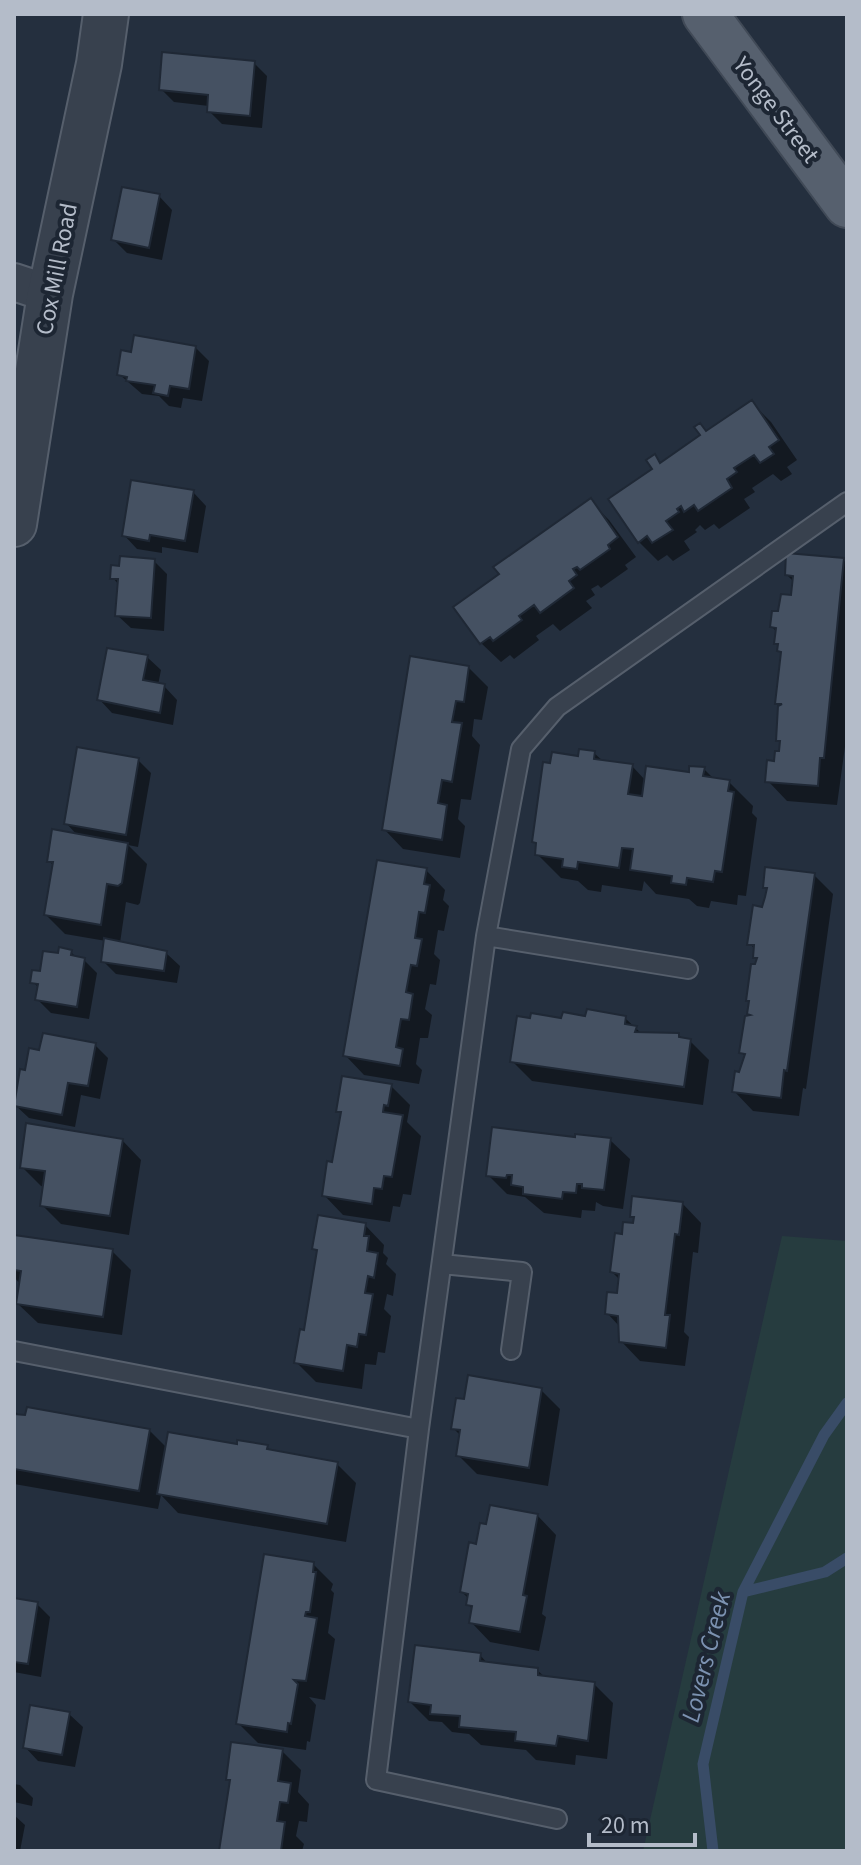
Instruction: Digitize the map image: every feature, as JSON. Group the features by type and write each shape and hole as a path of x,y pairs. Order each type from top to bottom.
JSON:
{"main road":[{"name":"Yonge Street","path":"705,14 847,205"}],"street":[{"name":"Cox Mill Road","path":"14,524 32,288 99,64 106,14"}],"lane":[{"path":"557,1819 376,1780 419,1429 486,936 521,749 557,707 847,502"},
{"path":"486,936 688,969"},
{"path":"442,1264 522,1272 511,1350"},
{"path":"14,1351 419,1429"}],"green space":[{"path":"782,1236 847,1241 847,1851 643,1851"}],"building":[{"path":"162,52 255,61 250,116 207,112 208,95 159,90"},
{"path":"122,187 160,194 149,248 111,240"},
{"path":"134,335 196,346 189,389 170,386 168,396 153,393 155,385 126,381 127,377 117,375 121,350 131,352"},
{"path":"752,400 779,440 769,447 774,454 760,463 754,455 734,468 737,472 727,479 732,488 698,511 694,505 684,512 681,506 677,509 679,512 666,521 673,530 652,543 647,536 638,543 608,499 652,469 646,460 655,454 660,463 700,435 694,427 700,423 706,431"},
{"path":"131,480 194,490 185,541 150,535 149,541 122,536"},
{"path":"591,498 618,537 608,545 610,549 580,570 577,567 573,569 577,575 569,581 574,588 540,613 534,605 519,616 522,620 493,641 490,637 480,644 453,607 499,574 493,567"},
{"path":"786,553 844,558 824,758 820,758 818,786 765,782 767,760 774,761 780,741 776,741 778,706 782,704 775,704 781,652 777,651 778,644 774,644 776,628 770,627 772,611 778,611 781,594 791,595 793,576 785,575"},
{"path":"120,556 155,559 151,618 115,616 118,579 110,579 111,565 119,566"},
{"path":"107,648 148,655 143,680 165,684 160,713 97,700"},
{"path":"410,656 469,666 464,702 456,701 452,722 462,723 452,782 442,780 438,803 447,805 442,840 382,830"},
{"path":"77,747 139,758 126,835 64,824"},
{"path":"579,749 595,751 594,759 633,764 628,794 642,796 646,766 689,772 689,766 705,767 703,776 730,780 728,791 734,792 722,872 715,871 713,882 687,878 686,885 671,883 672,876 630,870 633,849 622,848 619,868 578,862 577,869 562,867 563,859 535,855 536,843 532,842 543,762 550,763 552,752 578,756"},
{"path":"52,829 128,843 122,883 118,886 107,884 101,925 44,915 53,862 47,862"},
{"path":"377,860 427,868 424,884 430,885 425,913 419,912 415,938 422,939 417,966 411,965 406,992 413,994 409,1020 401,1019 396,1047 403,1049 400,1066 343,1056"},
{"path":"765,867 815,873 781,1098 732,1092 735,1071 739,1072 745,1054 739,1053 745,1016 750,1015 747,1014 749,1001 746,1001 751,964 755,964 757,958 753,958 754,945 747,945 753,905 762,907 765,897"},
{"path":"104,938 167,951 164,971 101,962"},
{"path":"59,947 72,950 71,955 85,958 77,1007 35,1000 38,984 30,983 32,970 40,971 43,951 58,953"},
{"path":"587,1009 626,1016 625,1024 637,1026 635,1032 679,1033 679,1037 691,1039 684,1087 510,1062 517,1016 530,1018 531,1013 561,1018 563,1012 585,1016"},
{"path":"43,1033 96,1043 88,1086 68,1083 62,1115 14,1106 20,1069 25,1070 29,1048 39,1050"},
{"path":"342,1076 392,1084 388,1106 384,1105 383,1112 403,1115 392,1177 384,1176 382,1189 374,1188 372,1204 322,1196 327,1161 332,1162 341,1112 336,1112"},
{"path":"26,1123 123,1139 110,1216 40,1206 45,1171 20,1168"},
{"path":"492,1127 611,1138 604,1190 582,1188 582,1184 577,1184 576,1193 563,1192 562,1199 523,1194 523,1187 511,1185 512,1175 506,1178 486,1176"},
{"path":"632,1196 683,1202 679,1235 675,1234 665,1315 670,1315 666,1348 619,1342 618,1316 605,1314 607,1292 617,1293 619,1274 610,1272 615,1233 622,1234 623,1222 633,1223 634,1217 630,1217"},
{"path":"318,1215 366,1223 364,1236 369,1236 367,1251 378,1253 374,1278 368,1276 365,1293 373,1294 366,1335 359,1334 357,1347 347,1345 343,1371 294,1363 300,1329 304,1330 317,1250 312,1249"},
{"path":"14,1235 113,1249 103,1317 16,1304 21,1271 14,1270"},
{"path":"468,1375 542,1388 529,1468 456,1456 460,1430 451,1429 456,1398 464,1399"},
{"path":"27,1407 150,1429 139,1491 14,1469 14,1414 25,1415"},
{"path":"168,1432 237,1444 237,1440 268,1445 267,1449 338,1462 327,1524 157,1494"},
{"path":"490,1505 538,1514 523,1595 527,1596 520,1632 469,1623 472,1606 466,1605 468,1594 460,1592 469,1542 476,1544 480,1523 486,1524"},
{"path":"264,1554 314,1562 313,1572 316,1572 310,1612 306,1612 305,1616 317,1618 306,1681 294,1680 298,1684 287,1732 236,1724"},
{"path":"14,1598 38,1602 28,1664 14,1662"},
{"path":"415,1645 481,1653 480,1661 538,1668 538,1675 595,1682 588,1741 558,1736 556,1746 515,1741 516,1732 459,1727 460,1716 430,1714 431,1705 408,1702"},
{"path":"30,1705 70,1712 62,1755 23,1748"},
{"path":"231,1742 283,1749 278,1781 291,1783 288,1803 280,1802 277,1821 285,1822 281,1851 219,1851 230,1780 226,1780"}],"waterway":[{"name":"Lovers Creek","path":"713,1851 703,1764 743,1592 824,1435 847,1403"},
{"path":"743,1592 825,1572 847,1558"}]}
